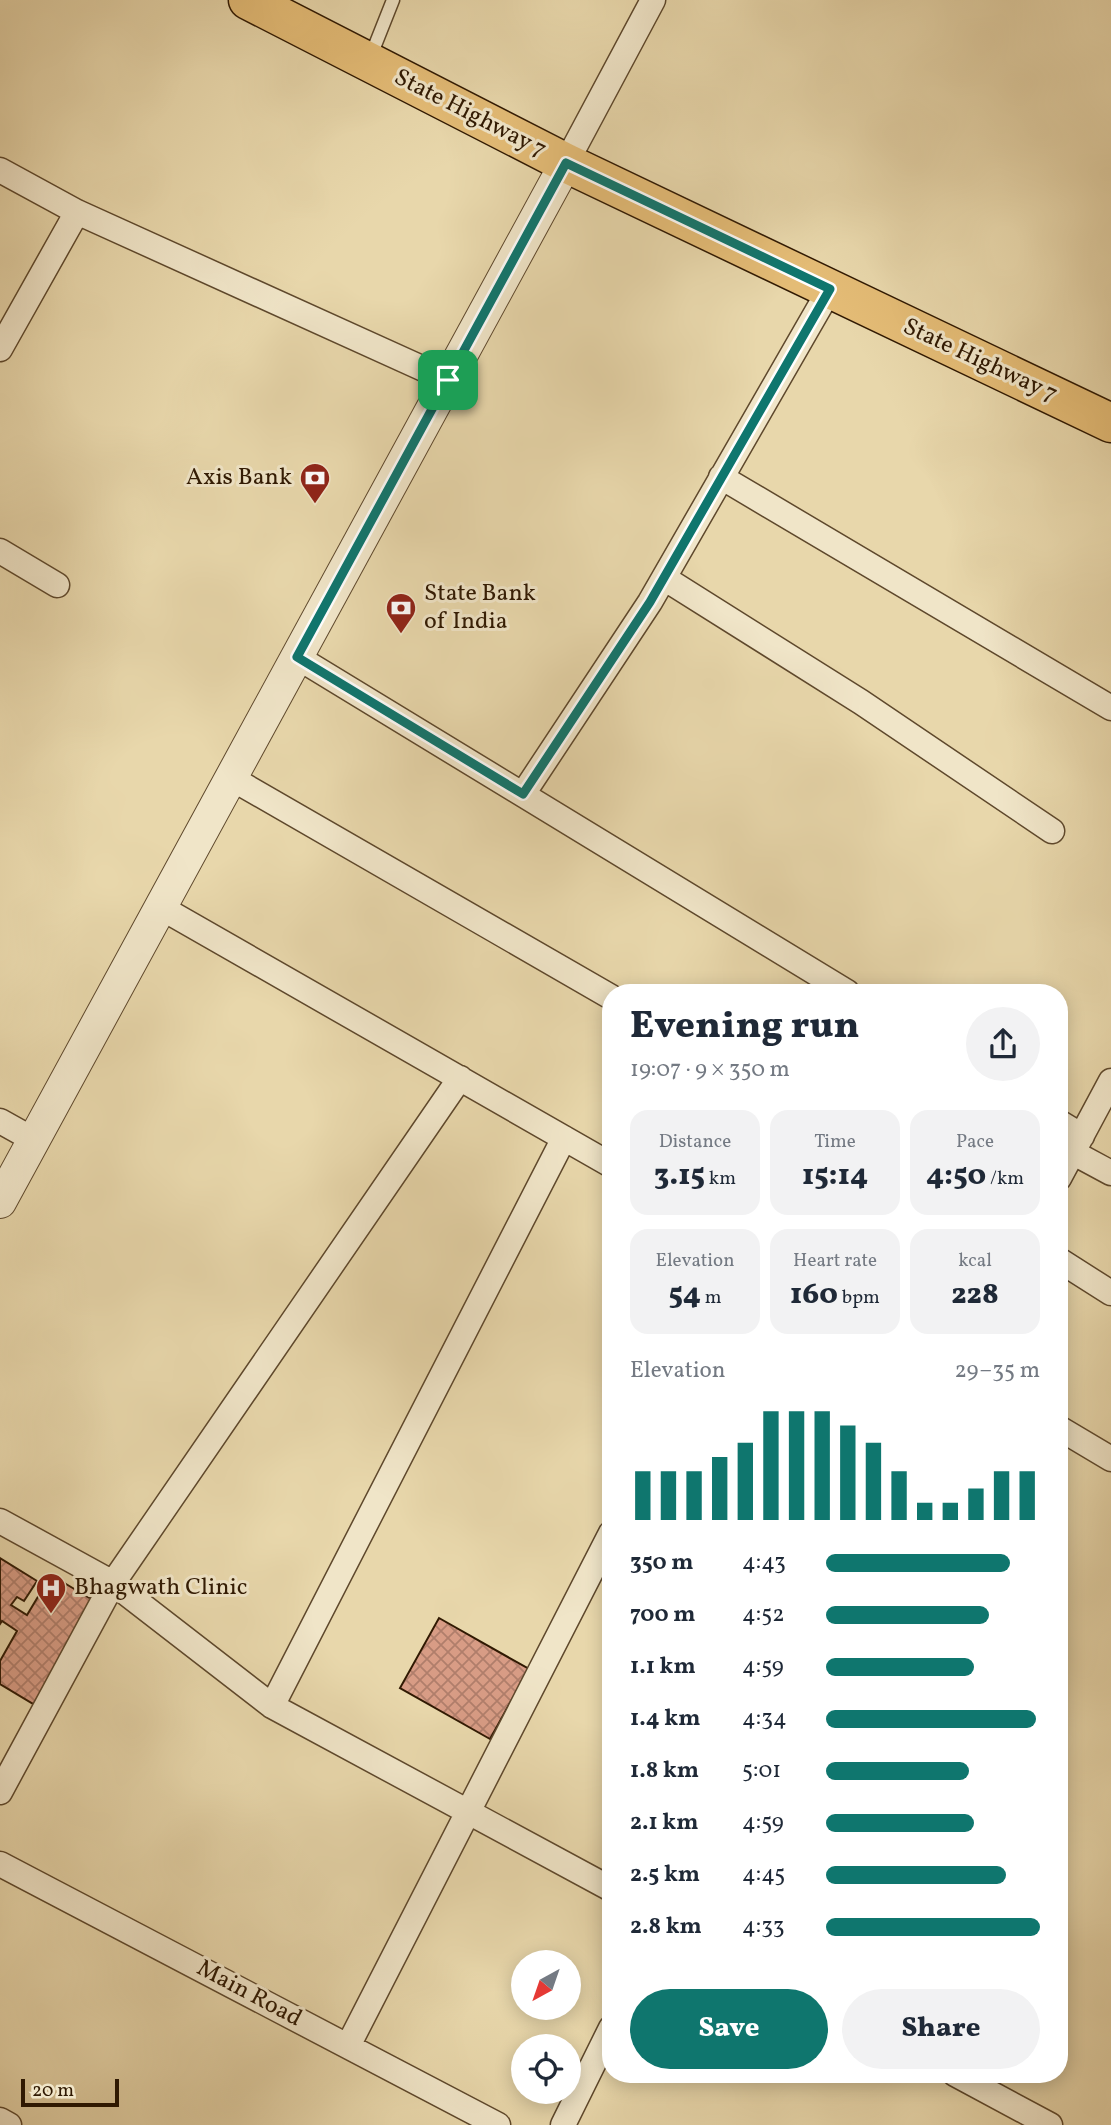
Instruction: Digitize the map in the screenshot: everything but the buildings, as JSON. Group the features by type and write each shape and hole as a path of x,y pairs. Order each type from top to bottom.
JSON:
{"main road":[{"name":"State Highway 7","path":"248,0 566,163 1111,423"}],"street":[{"path":"0,1202 653,0"},
{"path":"0,170 77,212 448,380"},
{"path":"0,349 77,212"},
{"path":"523,794 664,578 830,289"},
{"path":"721,477 1111,708"},
{"path":"0,551 57,585"},
{"path":"664,578 861,702 1052,831"},
{"path":"297,657 834,984"},
{"path":"231,778 602,992"},
{"path":"160,907 602,1160"},
{"path":"0,1792 113,1583 460,1078"},
{"path":"1068,1161 1111,1081"},
{"path":"0,1121 34,1140"},
{"path":"1068,1133 1111,1173"},
{"path":"272,1706 564,1138"},
{"path":"1068,1266 1111,1293"},
{"path":"1068,1433 1111,1459"},
{"path":"0,1521 113,1583 272,1706 602,1884"},
{"path":"348,2046 602,1550"},
{"name":"Main Road","path":"0,1864 498,2125"},
{"path":"563,2125 602,2046"},
{"path":"972,2083 1050,2125"},
{"path":"0,2120 9,2125"}],"lane":[{"path":"368,62 393,0"}],"place":[{"name":"Axis Bank","path":"315,505"},
{"name":"State Bank of India","path":"401,635"},
{"name":"Bhagwath Clinic","path":"51,1615"}],"route":[{"path":"566,163 830,289 650,602 523,794 297,657 448,380 566,163"}]}
